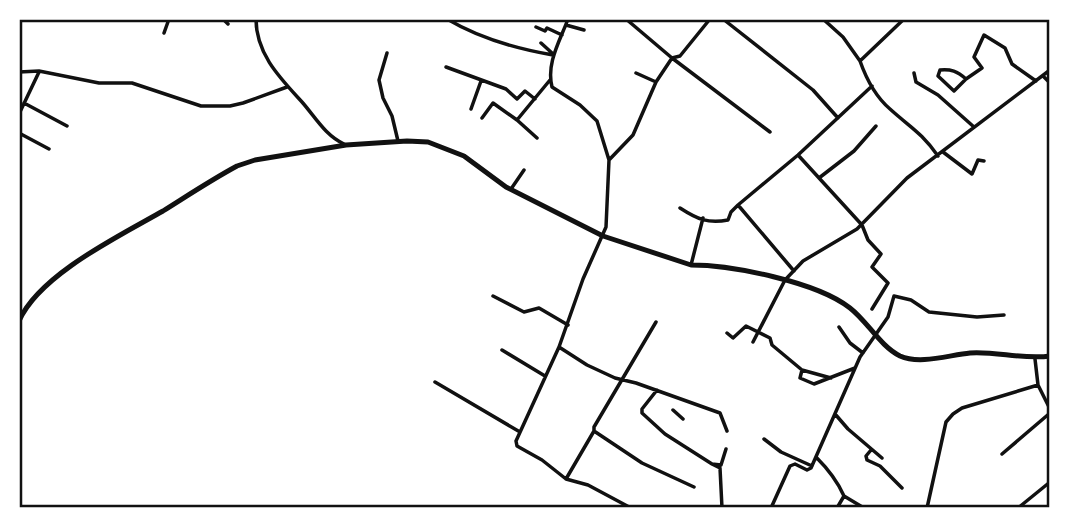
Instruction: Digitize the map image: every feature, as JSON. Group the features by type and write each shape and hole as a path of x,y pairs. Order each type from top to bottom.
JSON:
{"main road":[{"path":"19,321 33,298 61,275 116,236 229,170 255,160 346,145 428,142 464,156 511,189 603,236 691,265 706,265 785,280 836,299 851,309 896,354 912,359 973,353 1035,359 1050,356"}],"street":[{"path":"164,33 169,19"},
{"path":"223,19 228,24"},
{"path":"256,19 256,36 263,52 286,87 332,137 346,145"},
{"path":"447,19 484,36 553,55"},
{"path":"568,19 553,55 550,80 552,87 580,105 597,121 609,160 606,227 583,279 559,347 520,432 517,446 542,460 566,479 588,485 631,508"},
{"path":"626,19 672,58 771,132"},
{"path":"609,160 633,135 656,82 672,58 680,56 709,19"},
{"path":"723,19 813,90 838,118"},
{"path":"823,19 843,37 889,108 923,135 938,156"},
{"path":"860,61 904,19"},
{"path":"566,25 584,30"},
{"path":"536,27 545,31 547,27 562,35"},
{"path":"966,79 958,72 948,69 940,70 938,76 954,91 982,68 974,57 984,35 1005,48 1012,64 1036,81"},
{"path":"541,43 553,55"},
{"path":"387,53 379,80 398,141"},
{"path":"446,67 506,89 517,99 524,91 535,99"},
{"path":"752,342 785,280 803,261 862,225 907,178 1050,70"},
{"path":"19,72 40,71 99,83 132,83 201,106 230,106 286,87"},
{"path":"19,114 40,71"},
{"path":"636,73 656,82"},
{"path":"914,73 916,82 938,95 975,127"},
{"path":"1043,76 1050,83"},
{"path":"471,109 481,80"},
{"path":"517,120 550,80"},
{"path":"680,208 703,220 728,220 738,205 798,155 873,86"},
{"path":"24,103 67,126"},
{"path":"482,118 493,103 537,138"},
{"path":"819,178 853,151 876,126"},
{"path":"19,133 49,149"},
{"path":"943,152 972,174 978,160 984,162"},
{"path":"798,155 862,225 868,240 881,254 872,267 888,283 872,309"},
{"path":"511,189 524,170"},
{"path":"738,205 794,271"},
{"path":"691,265 703,220"},
{"path":"493,296 524,312 539,308 568,325"},
{"path":"771,508 790,466 794,464 807,470 812,466 863,353 888,317 894,296 911,300 929,312 977,317 1004,315"},
{"path":"566,479 656,321"},
{"path":"727,333 733,338 746,326 758,330 803,370 831,378"},
{"path":"839,327 850,343 863,353"},
{"path":"559,347 587,365 615,378 720,413 727,431"},
{"path":"502,350 545,376"},
{"path":"1002,454 1050,411 1038,385 1035,359"},
{"path":"803,370 800,378 814,384 856,367"},
{"path":"435,382 520,432"},
{"path":"926,508 946,422 953,414 962,408 1038,385"},
{"path":"657,390 642,409 642,413 665,434 720,468 722,508"},
{"path":"673,410 682,419"},
{"path":"835,414 882,458"},
{"path":"594,430 642,463 694,487"},
{"path":"764,439 781,452 812,466"},
{"path":"712,464 721,465 726,449"},
{"path":"871,450 866,456 867,460 880,466 902,488"},
{"path":"816,457 829,470 844,496 864,508"},
{"path":"1018,508 1050,482"},
{"path":"837,508 844,496"}]}
